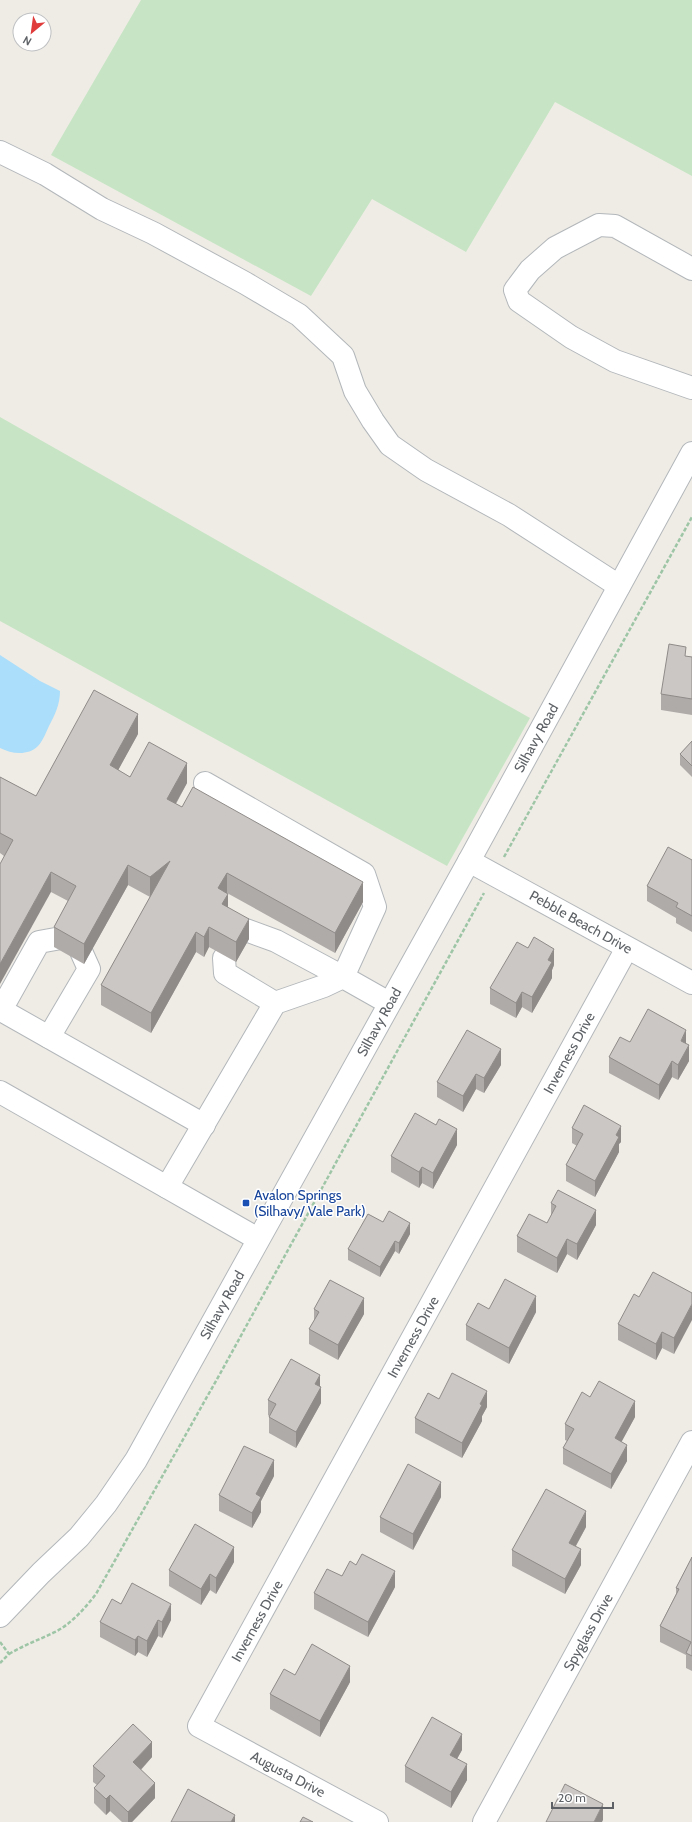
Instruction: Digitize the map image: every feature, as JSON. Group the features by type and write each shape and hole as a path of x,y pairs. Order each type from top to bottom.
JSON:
{"street":[{"path":"0,152 45,174 102,210 159,236 300,315 343,356 355,391 373,421 390,445 426,470 509,515 619,586"},
{"path":"692,269 615,226 599,225 555,248 530,270 515,290 520,301 571,337 615,361 692,388"},
{"name":"Silhavy Road","path":"0,1616 78,1537 106,1504 136,1460 470,860 619,586 684,486 692,453"},
{"path":"166,1187 275,1003 324,986 343,977 375,906 364,874 205,783"},
{"name":"Pebble Beach Drive","path":"470,860 692,983"},
{"path":"238,934 246,930 276,941 390,1003"},
{"path":"61,938 39,942 1,1010 204,1125"},
{"name":"Inverness Drive","path":"199,1726 627,948"},
{"path":"49,1037 89,969 80,950"},
{"path":"224,958 225,973 275,1003"},
{"path":"0,1092 258,1239"},
{"name":"Spyglass Drive","path":"484,1822 692,1442"},
{"name":"Silhavy Road","path":"0,1596 41,1573"},
{"name":"Augusta Drive","path":"199,1726 377,1822"}],"path":[{"path":"0,1663 9,1654 64,1626 84,1609 96,1594 221,1372 692,517"},
{"path":"0,1642 9,1654"}],"green space":[{"path":"141,0 692,0 692,176 555,102 466,252 372,199 311,296 51,155"},
{"path":"0,417 530,718 447,866 0,621"}],"water":[{"path":"0,655 40,681 60,691 57,709 41,742 34,749 25,753 10,752 0,748"}],"building":[{"path":"669,644 686,647 685,656 692,657 692,699 661,694"},
{"path":"94,690 138,714 110,765 130,777 149,742 187,763 167,799 182,807 193,787 363,882 335,933 227,873 218,888 228,894 222,904 249,919 236,942 209,927 204,937 196,932 151,1013 101,985 170,861 150,877 128,865 84,944 54,927 76,886 51,872 0,964 0,864 13,840 0,833 0,777 36,796"},
{"path":"692,741 692,766 680,754"},
{"path":"668,847 692,860 692,916 676,907 678,903 647,886"},
{"path":"534,937 554,949 548,960 552,962 532,997 522,992 516,1003 490,988 517,942 528,948"},
{"path":"648,1009 686,1030 681,1041 689,1045 678,1065 672,1061 659,1085 609,1057 620,1037 630,1042"},
{"path":"467,1030 501,1049 484,1078 476,1074 463,1096 437,1082"},
{"path":"584,1105 621,1126 616,1135 619,1137 595,1181 566,1165 583,1134 572,1128"},
{"path":"415,1113 436,1125 439,1119 457,1129 433,1173 422,1167 419,1172 391,1156"},
{"path":"558,1190 596,1210 577,1244 567,1239 557,1258 517,1236 529,1214 547,1223 556,1206 551,1203"},
{"path":"389,1211 410,1223 399,1243 395,1241 380,1267 348,1249 368,1214 383,1222"},
{"path":"653,1272 692,1293 692,1304 674,1338 662,1332 656,1344 618,1324 634,1294 639,1297"},
{"path":"505,1279 536,1296 509,1348 466,1325 478,1303 489,1309"},
{"path":"330,1280 364,1298 338,1345 309,1329 319,1312 314,1309"},
{"path":"291,1359 320,1375 315,1384 321,1387 296,1432 269,1417 276,1404 268,1400"},
{"path":"452,1373 487,1391 480,1404 482,1405 462,1443 415,1418 428,1393 439,1399"},
{"path":"599,1381 635,1401 615,1438 627,1445 611,1474 563,1448 574,1429 565,1424 582,1392 590,1397"},
{"path":"244,1446 274,1460 256,1494 261,1497 252,1513 219,1495"},
{"path":"408,1464 441,1482 413,1534 380,1517"},
{"path":"546,1489 586,1511 569,1543 581,1549 565,1579 512,1550"},
{"path":"195,1524 234,1547 216,1578 210,1574 201,1589 169,1570"},
{"path":"362,1554 395,1571 368,1622 314,1593 327,1569 342,1576 350,1561 356,1565"},
{"path":"692,1557 692,1656 686,1653 691,1642 660,1626 679,1589 676,1588"},
{"path":"132,1583 171,1604 162,1622 158,1620 147,1641 138,1636 135,1640 100,1622 112,1599 121,1604"},
{"path":"312,1644 350,1666 320,1721 270,1694 284,1669 295,1675"},
{"path":"432,1717 462,1734 450,1755 467,1764 451,1792 405,1766"},
{"path":"133,1724 152,1742 133,1762 155,1783 128,1812 110,1795 106,1799 94,1788 105,1776 93,1766"},
{"path":"565,1784 603,1804 594,1822 546,1822"},
{"path":"188,1789 235,1815 231,1822 171,1822"},
{"path":"303,1817 313,1822 300,1822"}],"place":[{"name":"Avalon Springs (Silhavy/ Vale Park)","path":"246,1203"}]}
